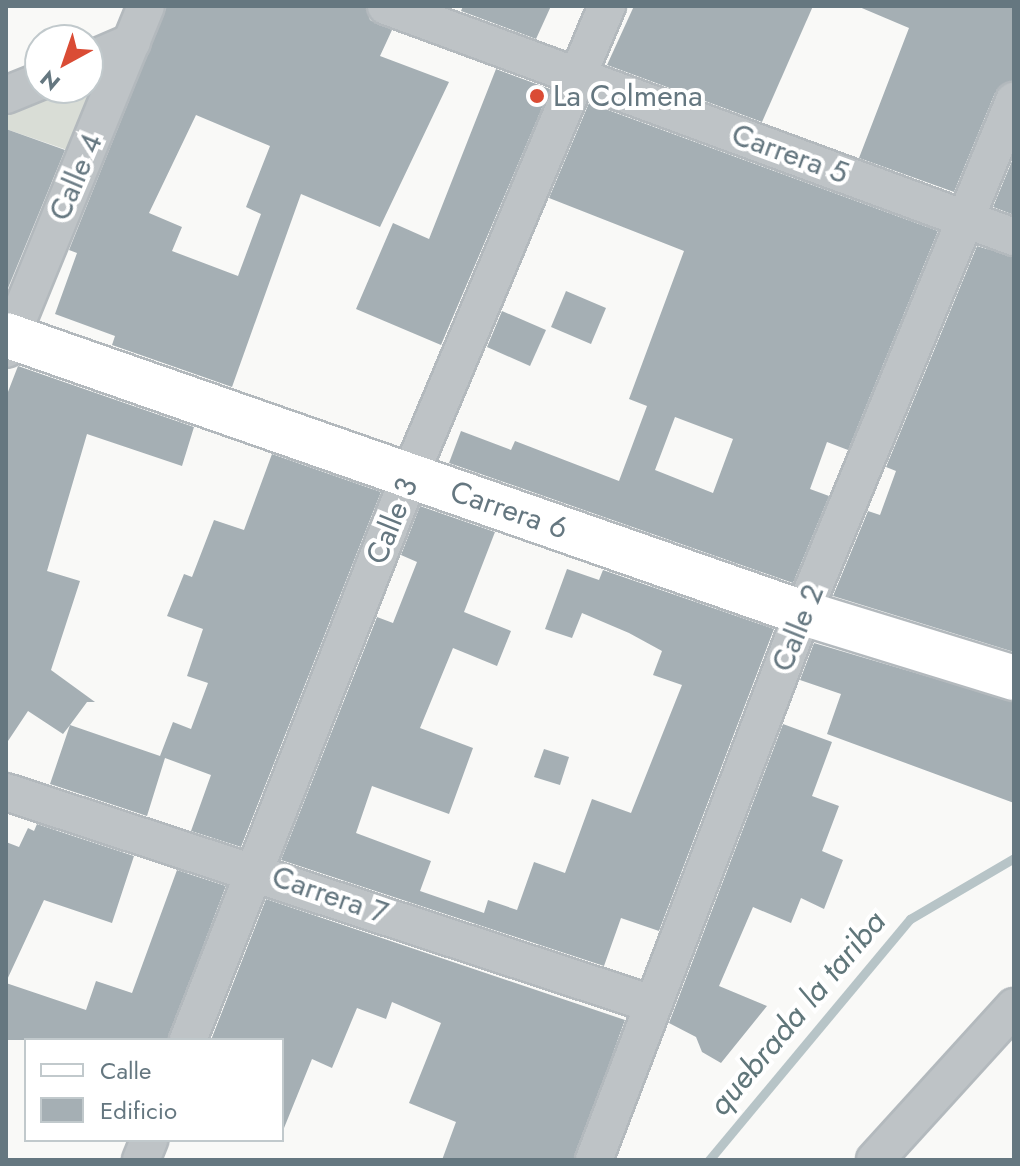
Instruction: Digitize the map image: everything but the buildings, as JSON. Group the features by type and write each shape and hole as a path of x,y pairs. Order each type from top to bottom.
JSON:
{"main road":[{"name":"Carrera 6","path":"7,340 410,475 803,613 1014,678"}],"street":[{"name":"Calle 4","path":"7,340 146,6"},
{"name":"Carrera 5","path":"386,6 1014,237"},
{"name":"Calle 3","path":"189,1038 410,475 575,74 607,6"},
{"path":"104,54 132,42"},
{"name":"Calle 2","path":"594,1160 803,613 969,221 1014,101"},
{"name":"Carrera 7","path":"6,792 254,869 652,1004"},
{"path":"875,1160 1014,1007"}],"shaded area":[{"path":"24,102 90,104 70,151 6,129 6,108"}],"waterway":[{"name":"quebrada la tariba","path":"709,1160 910,919 1014,858"}],"place":[{"name":"La Colmena","path":"537,96"}]}
